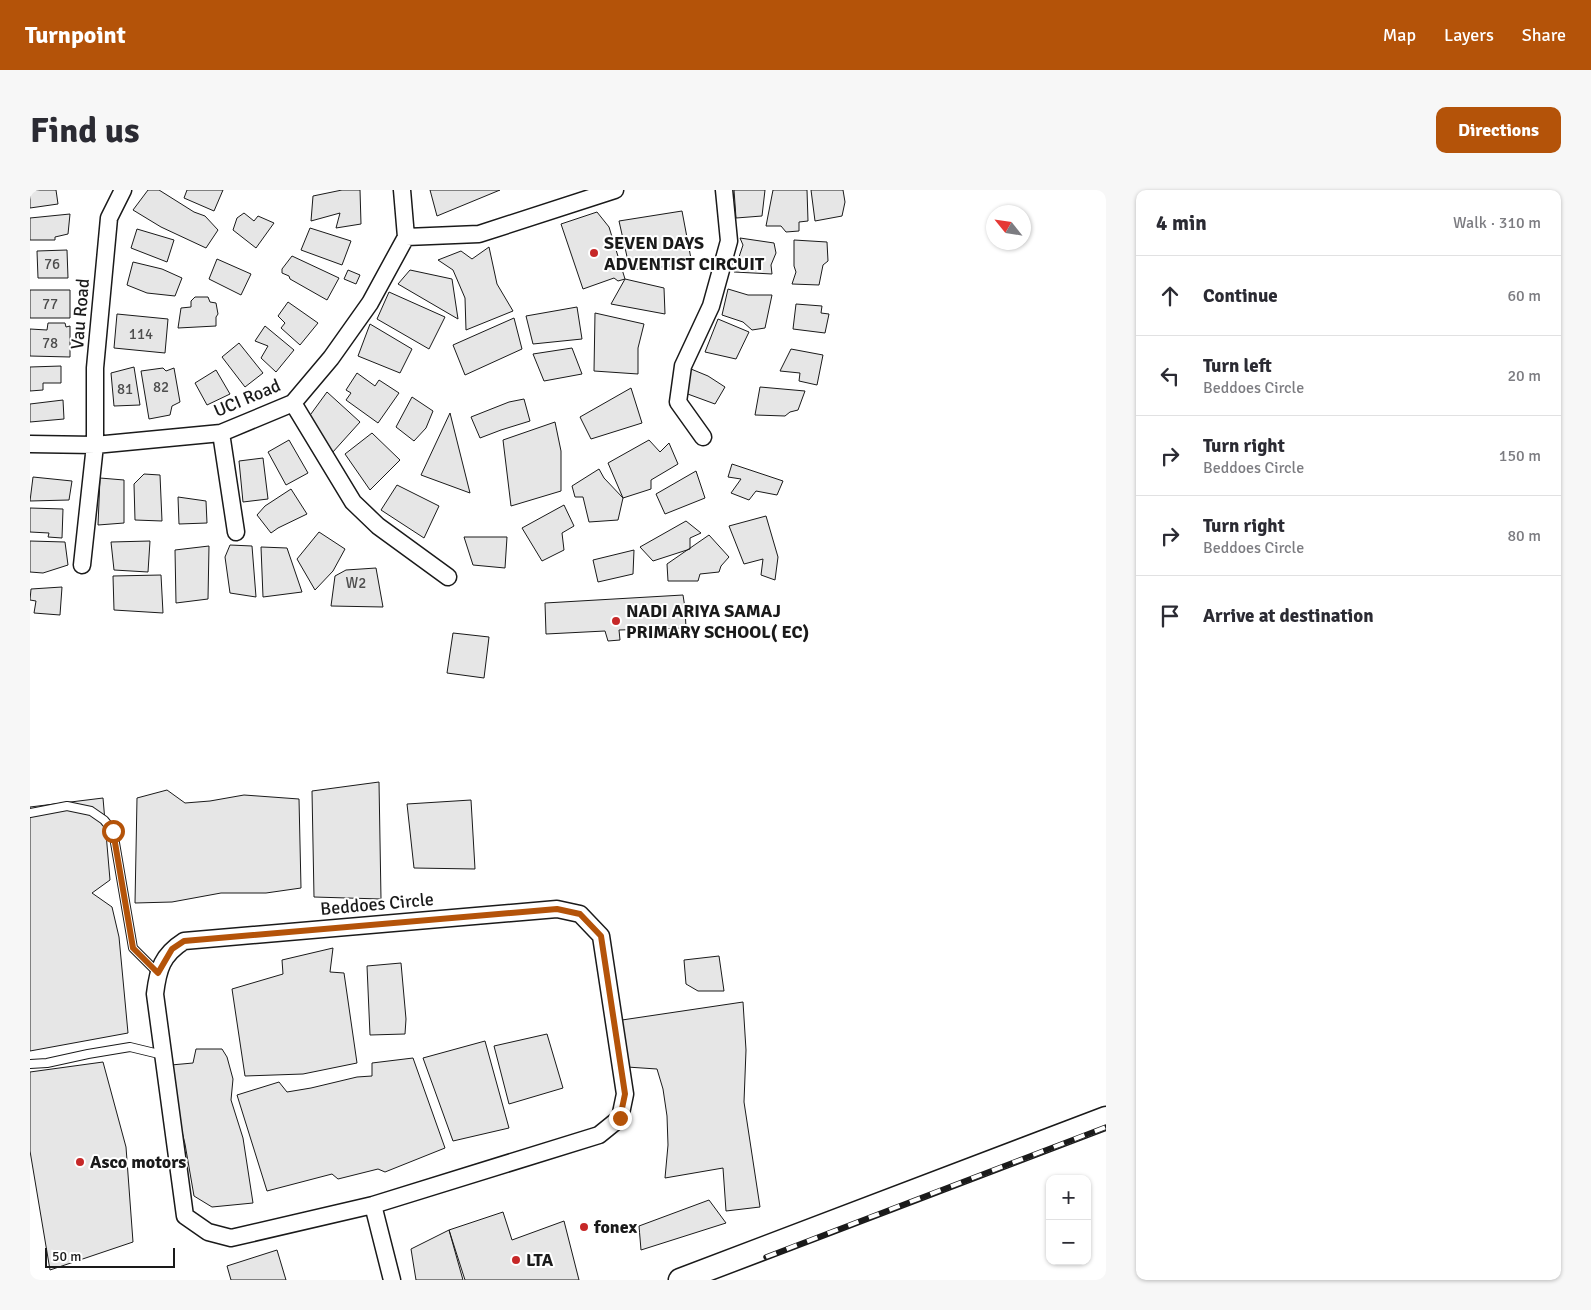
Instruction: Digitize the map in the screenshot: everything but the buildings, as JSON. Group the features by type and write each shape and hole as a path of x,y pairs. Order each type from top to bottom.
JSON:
{"main road":[{"path":"680,1280 1106,1118"}],"street":[{"name":"Vau Road","path":"82,566 95,445 95,368 108,218 123,190"},
{"path":"402,190 406,237 479,234 588,194 615,190"},
{"path":"703,437 678,402 682,366 711,306 729,241 724,190"},
{"name":"UCI Road","path":"30,444 95,445 221,433 293,403 331,358 370,303 406,237"},
{"path":"293,403 353,502 378,526 448,577"},
{"path":"221,433 236,532"},
{"name":"Beddoes Circle","path":"557,909 580,914 601,936 625,1094 620,1118 599,1135 373,1205 230,1238 208,1232 185,1216 155,994 158,973 172,949 184,941 557,909"},
{"path":"373,1205 392,1280"}],"lane":[{"path":"30,813 67,806 91,811 104,820 113,831 133,948 158,973"},
{"path":"30,1064 47,1063 88,1054 130,1048 164,1055"}],"railway":[{"path":"766,1257 1106,1127"}],"place":[{"name":"SEVEN DAYS ADVENTIST CIRCUIT","path":"594,253"},
{"name":"NADI ARIYA SAMAJ PRIMARY SCHOOL( EC)","path":"616,621"},
{"name":"Asco motors","path":"80,1162"},
{"name":"fonex","path":"584,1227"},
{"name":"LTA","path":"516,1260"}],"route":[{"path":"113,831 133,948 158,973 172,949 184,941 557,909 580,914 601,936 625,1094 620,1118"}]}
